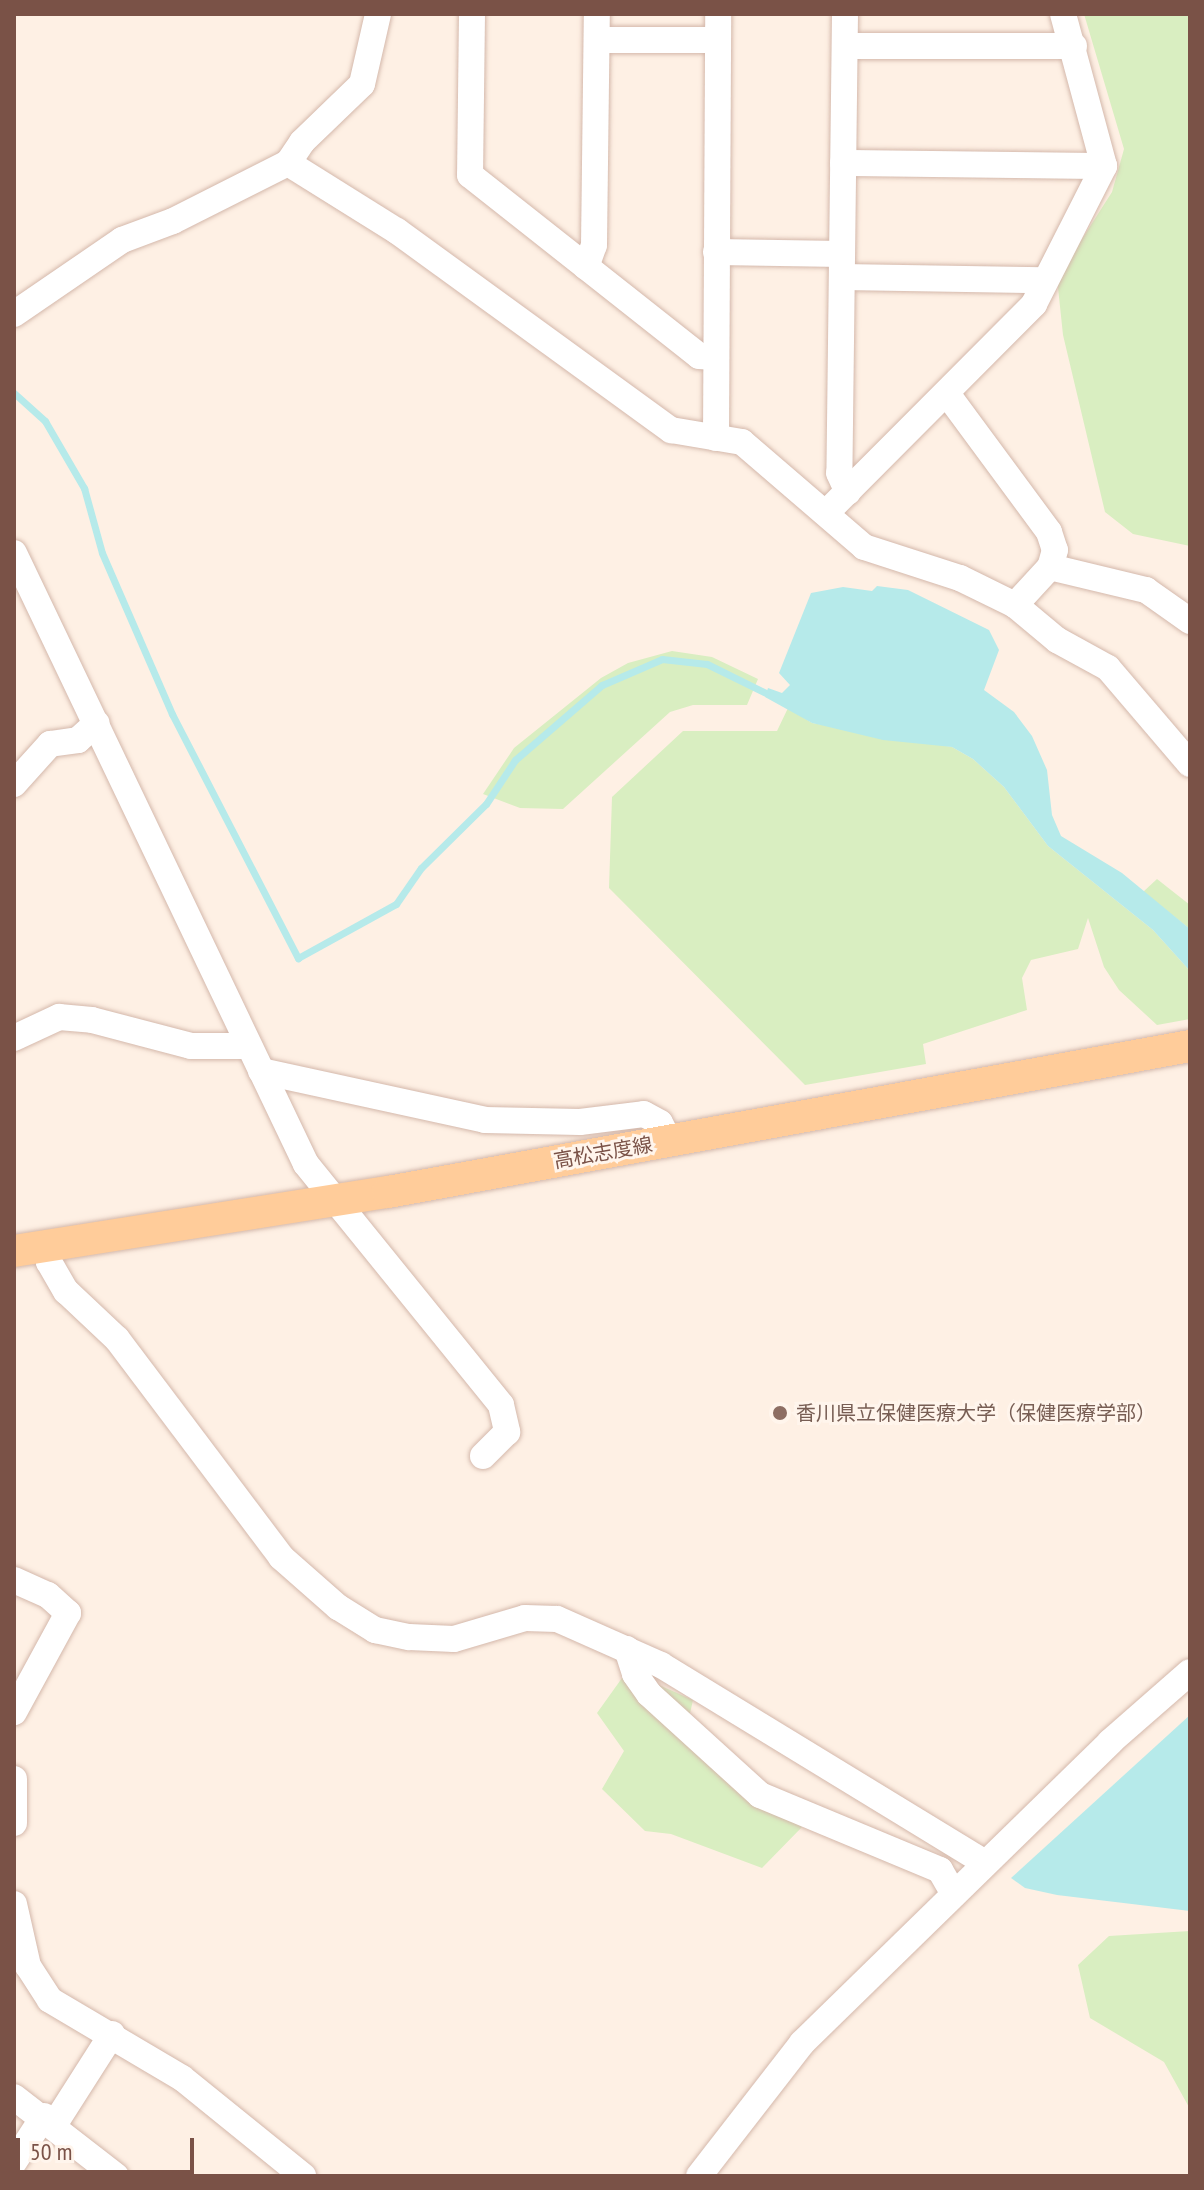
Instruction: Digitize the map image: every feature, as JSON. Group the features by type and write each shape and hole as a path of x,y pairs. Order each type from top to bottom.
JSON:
{"main road":[{"name":"高松志度線","path":"15,1250 332,1200 1190,1046"}],"street":[{"path":"14,314 122,240 173,221 288,163 362,84 378,14"},
{"path":"472,14 470,175 699,356 715,357"},
{"path":"845,14 839,473 848,492"},
{"path":"828,511 948,395 1034,304 1043,280 1104,166 1063,14"},
{"path":"586,267 594,245 598,27 718,27 716,438"},
{"path":"845,46 1074,46"},
{"path":"288,163 397,231 671,430 742,442 828,511 864,547 960,578 1015,605 1057,640 1108,668 1178,731 1190,764"},
{"path":"843,163 1104,166"},
{"path":"716,252 842,266 1043,280"},
{"path":"948,395 1049,532 1055,550 1050,567 1015,605"},
{"path":"14,553 306,1164 332,1200 501,1405 507,1432 483,1456"},
{"path":"1050,567 1146,590 1190,621"},
{"path":"14,784 50,744 78,740 97,723"},
{"path":"14,1038 59,1017 92,1020 191,1046 248,1046"},
{"path":"261,1071 405,1107 485,1120 580,1122 644,1114 660,1123 669,1141"},
{"path":"48,1244 49,1262 66,1291 117,1339 281,1557 338,1607 375,1630 409,1637 454,1639 525,1618 557,1619 627,1649 985,1863"},
{"path":"14,1580 48,1595 68,1613 14,1712"},
{"path":"627,1649 635,1674 649,1694 760,1795 940,1870 954,1894"},
{"path":"699,2176 802,2043 985,1863 1190,1672"},
{"path":"14,1779 14,1823"},
{"path":"14,1904 37,1985 50,2000 182,2078 303,2176"},
{"path":"14,2162 112,2034"},
{"path":"14,2097 49,2120 116,2176"}],"green space":[{"path":"1084,14 1190,14 1190,546 1133,534 1105,512 1063,335 1057,278 1112,192 1124,149"},
{"path":"672,651 712,657 758,679 747,705 693,705 670,712 563,809 520,808 483,794 514,748 601,678 628,663"},
{"path":"788,708 812,723 952,747 973,759 1004,787 1048,846 1153,930 1190,971 1190,1019 1157,1025 1119,990 1104,967 1088,918 1078,949 1031,960 1022,978 1027,1010 923,1044 926,1064 805,1085 609,888 612,797 683,731 777,731"},
{"path":"1157,879 1190,905 1190,929 1143,892"},
{"path":"627,1671 693,1700 689,1718 802,1827 762,1868 671,1834 645,1831 602,1789 624,1751 597,1713"},
{"path":"1190,1931 1190,2109 1164,2062 1090,2018 1078,1965 1109,1936"}],"water":[{"path":"877,586 908,590 989,630 999,650 984,690 1014,712 1032,736 1047,770 1052,815 1061,836 1122,873 1190,929 1190,971 1153,930 1048,846 1004,787 973,759 952,747 883,740 812,723 765,697 768,688 782,693 790,685 779,673 811,593 843,587 872,591"},
{"path":"1190,1715 1190,1911 1057,1895 1025,1888 1011,1878"}],"waterway":[{"path":"14,393 45,421 84,488 102,553 172,714 298,958 396,904 421,868 486,804 515,760 602,685 662,659 707,664 766,693"}],"place":[{"name":"香川県立保健医療大学（保健医療学部）","path":"780,1413"}]}
